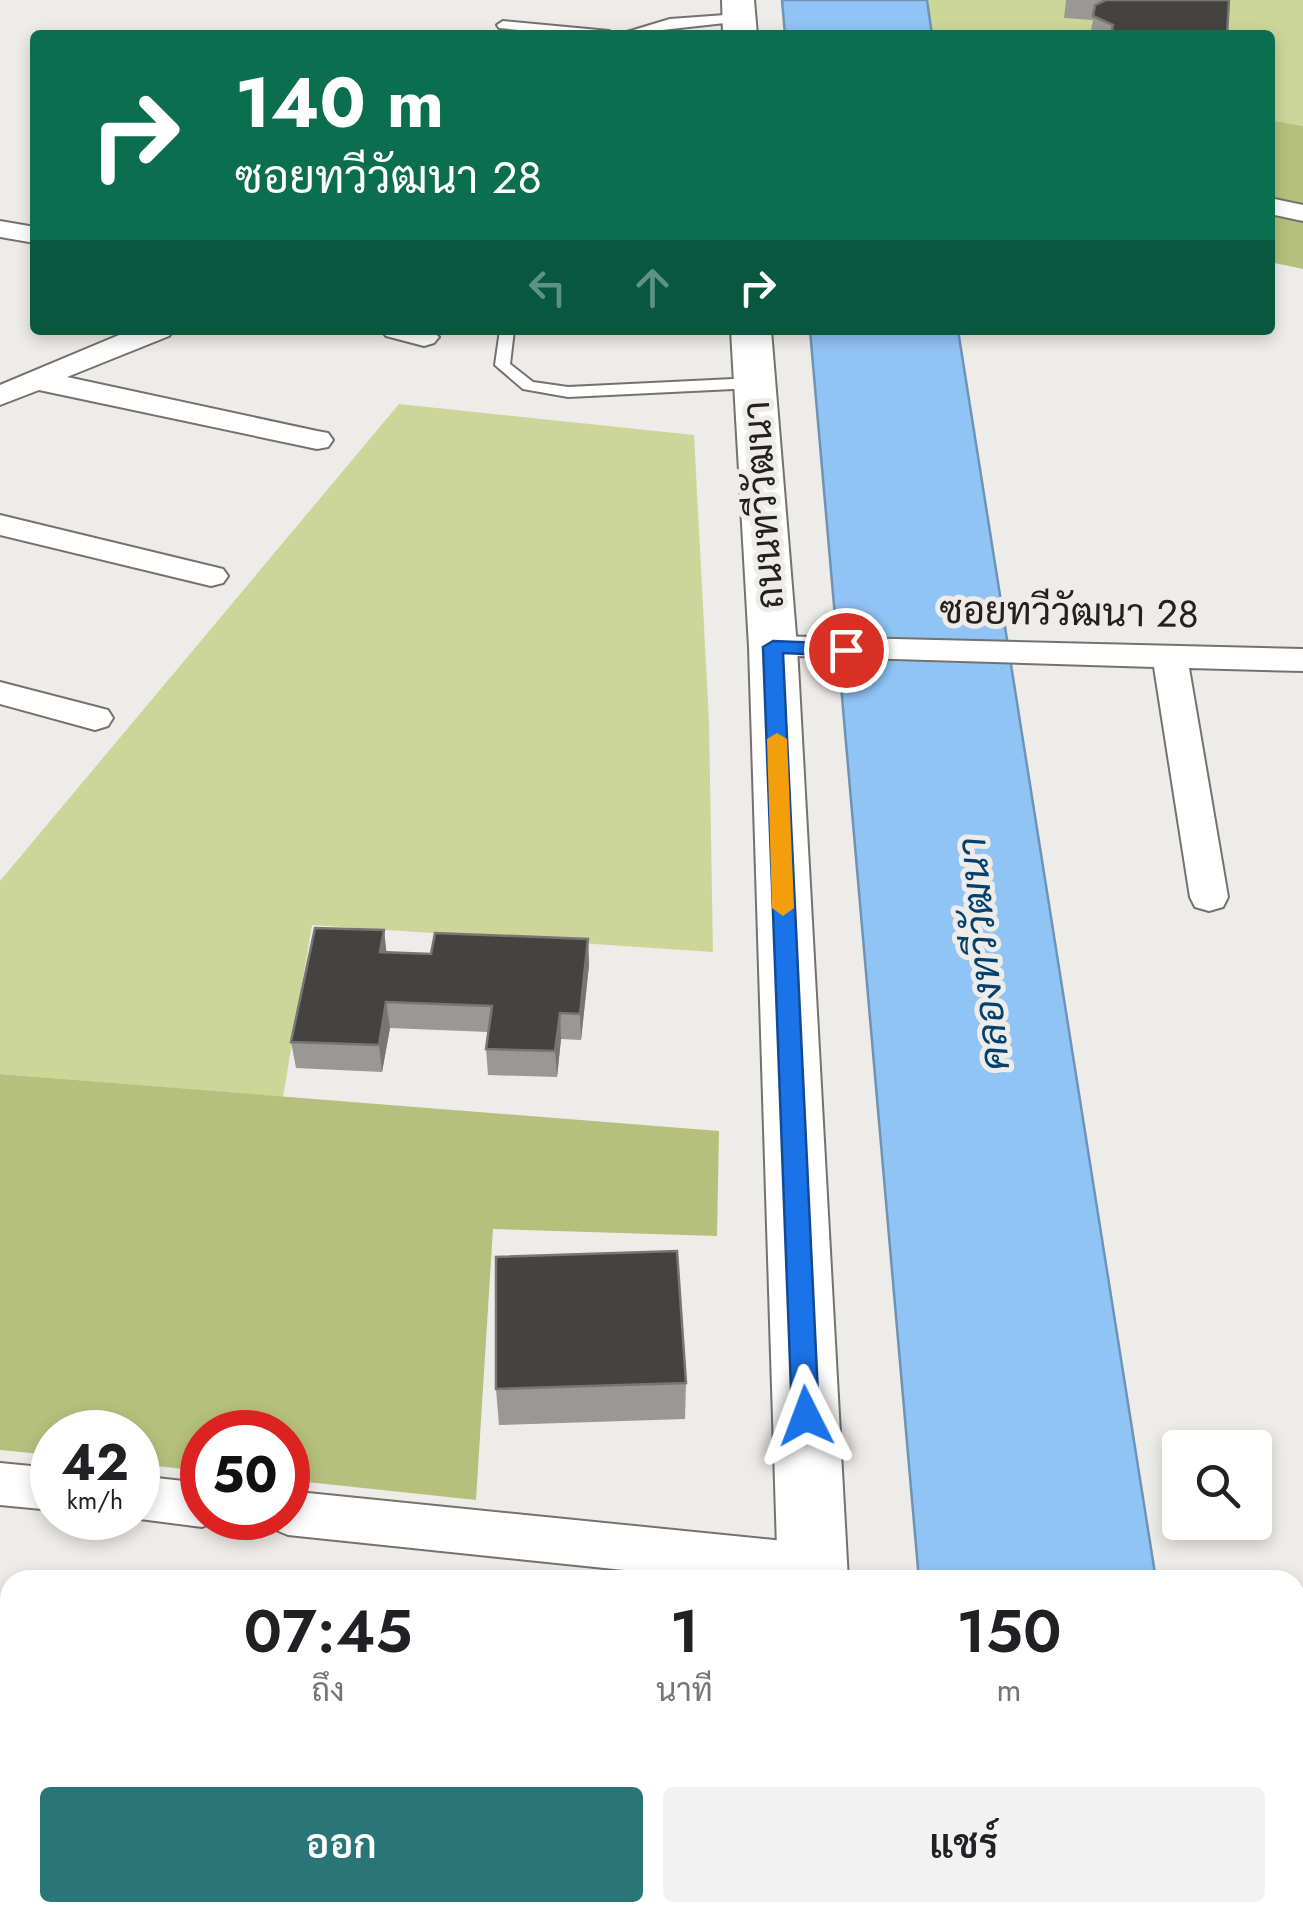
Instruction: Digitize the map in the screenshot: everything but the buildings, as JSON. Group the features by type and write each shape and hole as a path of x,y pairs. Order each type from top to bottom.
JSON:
{"main road":[{"name":"ถนนทวีวัฒนา","path":"751,335 773,647 813,1570"}],"street":[{"path":"1275,207 1303,213"},
{"path":"0,230 30,235"},
{"path":"0,396 32,379 145,335"},
{"path":"32,379 317,440"},
{"path":"0,525 211,576"},
{"name":"ซอยทวีวัฒนา 28","path":"773,647 1303,660"},
{"path":"1170,656 1209,898"},
{"path":"0,693 96,718"},
{"path":"0,1484 30,1487"},
{"path":"310,1516 787,1570"}],"lane":[{"path":"643,30 670,23 739,18"},
{"path":"503,25 556,30"},
{"path":"506,335 502,365 528,386 568,392 754,383"}],"green space":[{"path":"927,0 1303,0 1303,126 1275,121 1275,30 931,30"},
{"path":"1275,121 1303,126 1303,269 1275,263"},
{"path":"399,404 694,435 709,721 713,952 312,925 283,1097 0,1074 0,881"},
{"path":"0,1074 719,1131 717,1236 493,1229 476,1500 310,1482 310,1410 180,1410 180,1469 160,1466 160,1410 30,1410 30,1453 0,1450"}],"water":[{"path":"782,0 927,0 931,30 785,30"},
{"name":"คลองทวีวัฒนา","path":"810,335 959,335 1154,1570 918,1570"}],"slow traffic":[{"path":"777,739 783,908"}],"route":[{"path":"806,1416 773,647 846,650"}]}
